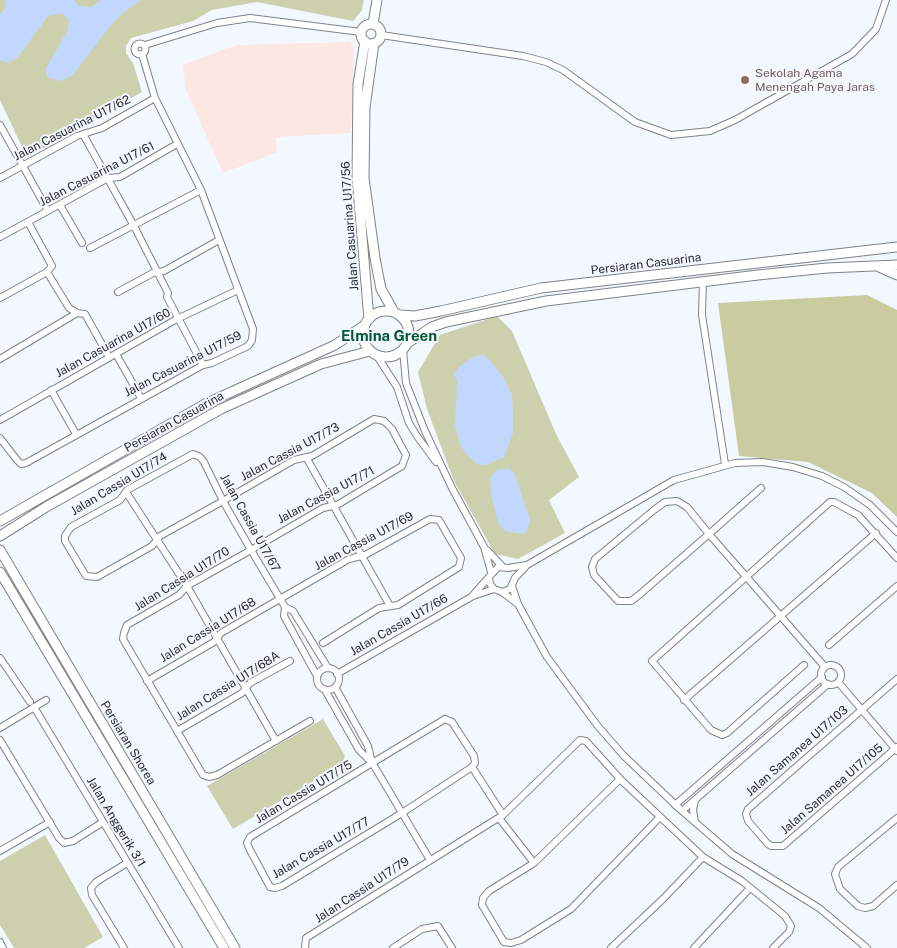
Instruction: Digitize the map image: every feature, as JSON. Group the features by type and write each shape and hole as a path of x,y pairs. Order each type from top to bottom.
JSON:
{"street":[{"path":"373,24 377,0"},
{"path":"381,35 379,27 373,24 367,25 367,39 381,35 524,56 546,62 563,70 635,122 671,135 710,131 735,120 852,54 876,29 886,0"},
{"name":"Jalan Casuarina U17/59","path":"0,438 21,464 26,463 203,364 221,359 248,346 252,340 253,329 201,190 154,98 142,54 136,51 136,46 140,43 145,45 217,23 250,18 367,39"},
{"name":"Jalan Casuarina U17/56","path":"367,39 364,107 364,178 374,258 381,289 397,314"},
{"name":"Jalan Casuarina U17/56","path":"367,39 358,84 357,178 367,322"},
{"name":"Jalan Casuarina U17/62","path":"0,178 83,134 102,128 154,98"},
{"path":"0,125 48,211"},
{"path":"83,134 134,226 179,320 203,364"},
{"name":"Jalan Casuarina U17/61","path":"0,238 108,178 120,177 178,144"},
{"path":"90,248 201,190"},
{"path":"60,204 82,243"},
{"path":"0,298 47,272 52,266 28,222"},
{"path":"118,292 219,240"},
{"name":"Persiaran Casuarina","path":"397,314 415,316 541,288 897,247"},
{"name":"Persiaran Casuarina","path":"408,342 432,327 446,322 537,303 703,281 827,268 897,265"},
{"path":"876,266 897,275"},
{"path":"47,272 69,308 77,313 85,314 110,357"},
{"path":"703,281 702,315 725,464"},
{"name":"Jalan Casuarina U17/60","path":"0,420 175,320 179,320 238,290"},
{"path":"374,354 391,357 403,350 408,342 408,324 397,314 381,312 367,322 364,339 374,354 397,387 410,423 417,436 444,472"},
{"path":"0,359 77,313"},
{"name":"Persiaran Casuarina","path":"0,521 206,403 334,345 367,322"},
{"path":"403,350 406,383 444,472 484,547 490,574 490,584 494,589 502,592 518,604"},
{"path":"116,354 141,398"},
{"name":"Persiaran Casuarina","path":"0,536 46,507 221,409 321,364 374,354"},
{"path":"50,390 76,434"},
{"name":"Jalan Cassia U17/73","path":"86,576 97,577 106,574 152,546 160,536 294,460 312,456 374,419 384,421 392,429"},
{"name":"Jalan Cassia U17/71","path":"251,550 323,508 331,506 402,466 406,455 392,429"},
{"name":"Jalan Cassia U17/74","path":"86,576 65,541 70,527 120,500 126,492 193,454"},
{"name":"Jalan Cassia U17/67","path":"193,454 200,456 204,462 223,500 280,599 285,607 293,611 328,668"},
{"path":"306,457 331,506 390,606 379,608 323,643"},
{"path":"502,592 512,586 515,578 527,564 674,480 725,464 763,462 793,467 822,476 844,487 870,505 897,532"},
{"path":"762,488 709,534 631,601 618,601 594,575 592,567 595,559 665,502 677,501 687,507 709,534 825,667"},
{"path":"126,492 188,586 276,741"},
{"path":"804,665 722,735 711,730 652,661 830,502 834,502 853,512 876,533 897,558"},
{"name":"Jalan Cassia U17/69","path":"280,599 349,560 430,519 439,520 461,558 459,567 398,605 390,606"},
{"path":"684,700 876,533"},
{"path":"484,547 515,578"},
{"name":"Persiaran Shorea","path":"0,550 234,948"},
{"name":"Jalan Cassia U17/70","path":"251,550 188,586 180,595 127,625 123,639 203,775 209,777 218,775 310,722"},
{"path":"490,574 505,567 527,564"},
{"name":"Persiaran Shorea","path":"0,572 224,948"},
{"name":"Jalan Cassia U17/66","path":"473,596 490,574"},
{"path":"512,586 518,604 547,657 586,712 623,755 675,805 732,854 819,908 867,948"},
{"path":"829,645 897,586"},
{"name":"Jalan Cassia U17/66","path":"337,674 473,596 494,589"},
{"name":"Jalan Cassia U17/68","path":"147,681 217,638 221,633 280,599"},
{"name":"Jalan Cassia U17/67","path":"285,607 284,616 317,676"},
{"path":"301,647 311,642"},
{"name":"Jalan Anggerik 3/1","path":"0,658 32,705 179,948"},
{"name":"Jalan Cassia U17/68A","path":"177,731 242,693 250,683 290,661"},
{"path":"682,811 828,684 838,682 841,677 838,667 832,665 825,667"},
{"path":"675,805 822,677 825,667"},
{"path":"325,690 335,687 338,681 337,674 328,668 321,670 317,676 317,683 325,690 359,750 373,764 430,860"},
{"path":"822,677 828,684"},
{"name":"Jalan Samanea U17/103","path":"783,846 771,846 766,843 748,821 746,814 748,809 897,678"},
{"path":"838,682 896,749"},
{"path":"335,687 368,746 373,764"},
{"path":"0,728 32,705 46,700"},
{"path":"373,764 445,719 449,719 474,756 474,765 501,816 534,863"},
{"path":"0,740 64,843 73,841 103,822"},
{"name":"Jalan Cassia U17/79","path":"305,948 306,938 501,816 580,740 586,741 620,779"},
{"name":"Jalan Samanea U17/105","path":"783,846 896,749"},
{"name":"Jalan Cassia U17/75","path":"259,866 247,843 250,837 373,764"},
{"path":"402,813 474,765"},
{"path":"660,817 571,909 521,940 511,943 504,942 482,905 483,898 488,891 534,863 620,779 704,857 750,888 785,916 791,926 789,932 773,948"},
{"path":"664,795 683,796 692,791"},
{"path":"695,823 692,810 697,797"},
{"name":"Jalan Cassia U17/77","path":"259,866 270,886 275,888 402,813"},
{"path":"897,818 838,867 835,874 840,889 858,906 873,906 897,885"},
{"path":"0,851 50,822"},
{"path":"611,948 663,900 704,857"},
{"path":"124,948 92,895 91,888 96,882 127,863"},
{"path":"694,948 750,888"},
{"path":"393,948 422,930 438,926 452,948"},
{"path":"0,942 3,948"}],"shaded area":[{"path":"350,42 354,47 351,133 276,137 277,152 223,173 186,90 183,65 237,45"}],"green space":[{"path":"0,0 364,0 362,10 353,21 257,2 212,10 193,21 131,38 126,46 126,53 133,63 142,92 30,156 22,147 0,100"},
{"path":"867,295 897,310 897,517 872,493 808,462 739,456 718,303"},
{"path":"497,316 512,331 556,434 579,477 549,500 565,533 518,559 495,554 454,481 427,409 418,372 440,335"},
{"path":"323,719 345,756 342,764 233,829 207,786"},
{"path":"45,835 103,937 84,948 14,948 0,925 0,861"}],"water":[{"path":"5,0 74,0 79,6 91,7 101,0 142,0 124,12 110,26 73,75 60,81 47,77 46,68 68,30 69,20 62,13 48,16 18,57 8,63 0,60 0,15 6,7"},
{"path":"484,355 503,377 512,395 513,411 513,433 504,457 487,465 477,464 466,454 460,444 455,426 457,381 454,374 460,366 475,356"},
{"path":"508,468 514,472 530,520 527,531 522,534 505,531 498,523 491,494 490,479 497,470"}],"place":[{"name":"Sekolah Agama Menengah Paya Jaras","path":"745,80"}],"district":[{"name":"Elmina Green","path":"389,336"}]}
